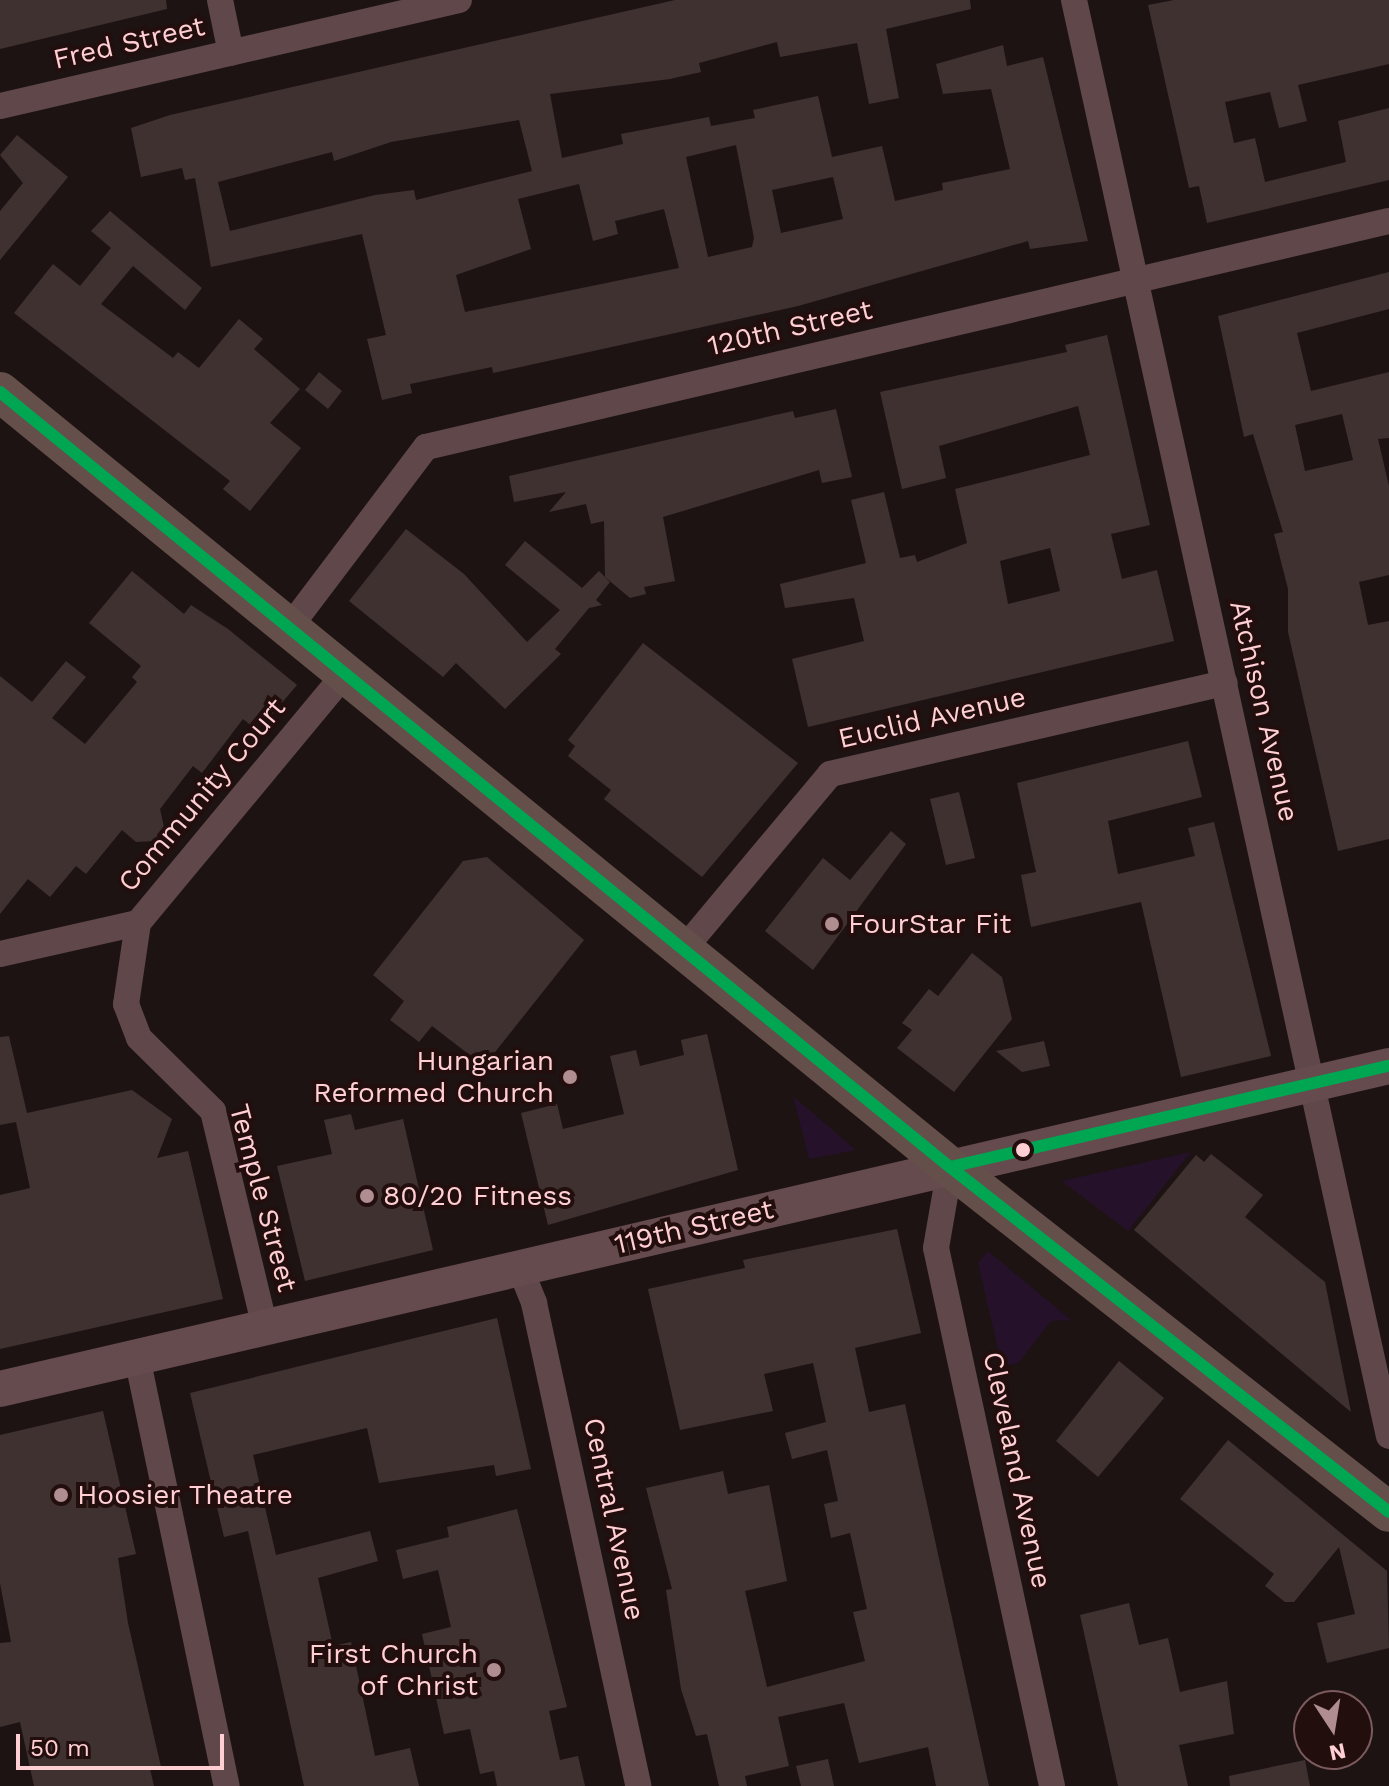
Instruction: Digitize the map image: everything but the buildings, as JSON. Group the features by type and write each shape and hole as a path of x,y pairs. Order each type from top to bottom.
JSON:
{"main road":[{"path":"0,392 950,1167 1389,1512"}],"street":[{"path":"220,0 231,53"},
{"name":"Fred Street","path":"0,106 459,0"},
{"name":"Atchison Avenue","path":"1074,0 1315,1083 1389,1436"},
{"name":"120th Street","path":"289,628 426,447 1135,278 1389,221"},
{"name":"Community Court","path":"0,954 138,923 345,674"},
{"name":"Euclid Avenue","path":"683,950 830,774 1225,683"},
{"name":"Temple Street","path":"138,923 126,1004 139,1038 213,1111 265,1328"},
{"name":"119th Street","path":"0,1389 1389,1066"},
{"name":"Cleveland Avenue","path":"950,1167 936,1248 1052,1786"},
{"name":"Central Avenue","path":"520,1268 534,1303 638,1786"},
{"path":"137,1357 227,1786"}],"shaded area":[{"path":"793,1096 856,1150 809,1159"},
{"path":"1191,1152 1128,1231 1062,1181"},
{"path":"988,1251 1071,1320 1051,1321 1018,1363 1002,1366 978,1263"}],"transit line":[{"path":"0,392 950,1167 1389,1512"},
{"path":"950,1167 1389,1066"}],"place":[{"name":"FourStar Fit","path":"832,924"},
{"name":"Hungarian Reformed Church","path":"570,1077"},
{"name":"80/20 Fitness","path":"367,1196"},
{"name":"Hoosier Theatre","path":"61,1495"},
{"name":"First Church of Christ","path":"494,1670"}]}
